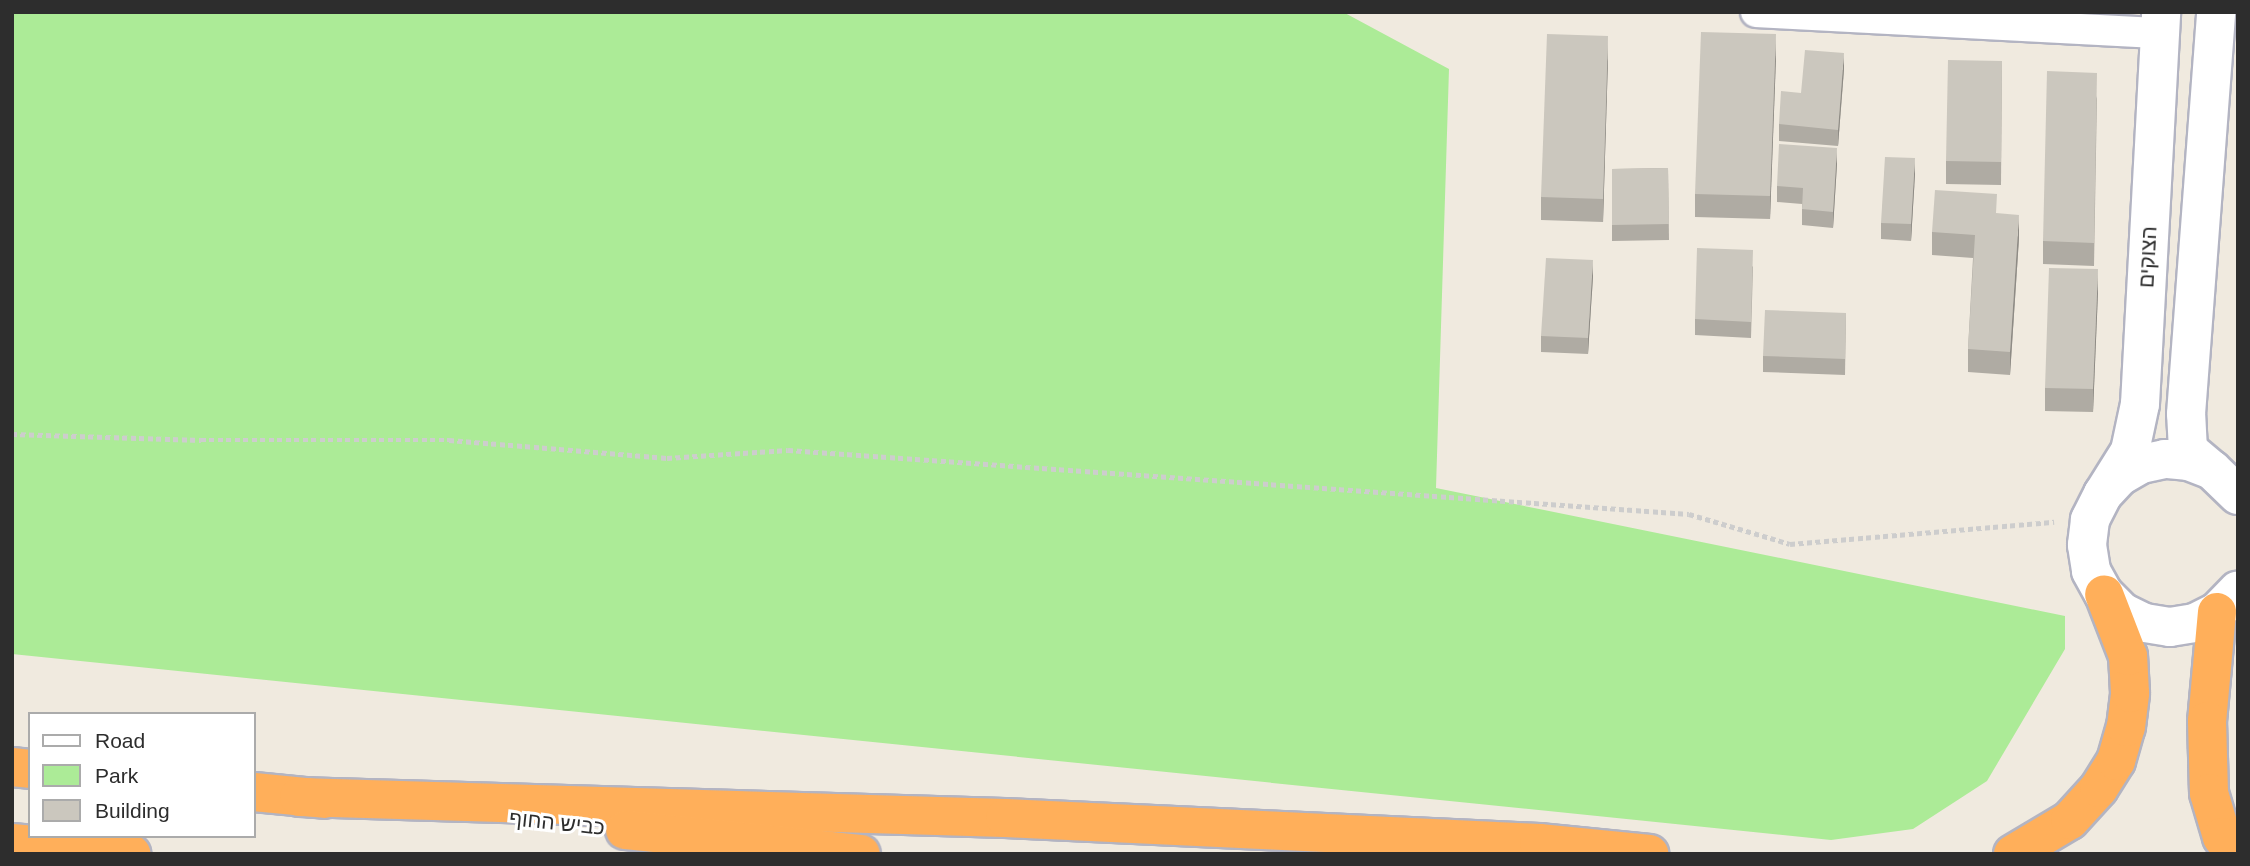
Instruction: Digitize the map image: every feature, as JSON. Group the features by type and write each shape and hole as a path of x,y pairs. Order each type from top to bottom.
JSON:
{"highway":[{"path":"2013,854 2070,820 2099,788 2116,761 2126,727 2130,693 2127,656 2104,594"},
{"path":"2227,601 2207,721 2209,793 2222,837 2235,854"},
{"name":"כביש החוף","path":"256,792 861,854"},
{"path":"299,797 1005,818 1539,843 1648,854"},
{"path":"1005,818 1298,854"},
{"path":"12,843 131,854"}],"street":[{"path":"1756,12 2161,23"},
{"name":"הצוקים","path":"2096,507 2130,451 2140,404 2161,23"},
{"path":"2223,30 2186,414 2188,450 2225,483"},
{"path":"2225,483 2189,461 2165,459 2141,464 2120,476 2096,507 2087,545 2091,571 2104,594 2122,612 2145,623 2170,627 2194,623 2227,601"}],"path":[{"path":"12,434 201,440 449,440 667,458 788,450 1689,514 1790,544 2096,507"}],"green space":[{"path":"12,12 1343,12 1449,69 1436,488 2065,616 2065,649 1987,781 1913,829 1831,840 12,654"}],"building":[{"path":"1701,32 1776,34 1770,196 1695,194"},
{"path":"1547,34 1608,36 1603,199 1541,197"},
{"path":"1805,50 1844,53 1838,130 1779,124 1781,91 1801,93"},
{"path":"1948,60 2002,61 2001,162 1946,161"},
{"path":"2047,71 2097,73 2094,243 2043,241"},
{"path":"1779,144 1837,148 1833,212 1802,209 1803,188 1777,186"},
{"path":"1885,157 1915,158 1911,224 1881,223"},
{"path":"1668,168 1669,224 1612,225 1612,169"},
{"path":"1935,190 1997,194 1996,213 2019,215 2010,352 1968,349 1975,235 1932,232"},
{"path":"1697,248 1753,250 1751,322 1695,319"},
{"path":"1546,258 1593,260 1588,338 1541,336"},
{"path":"2049,268 2098,269 2093,389 2045,388"},
{"path":"1765,310 1846,313 1845,359 1763,356"}]}
